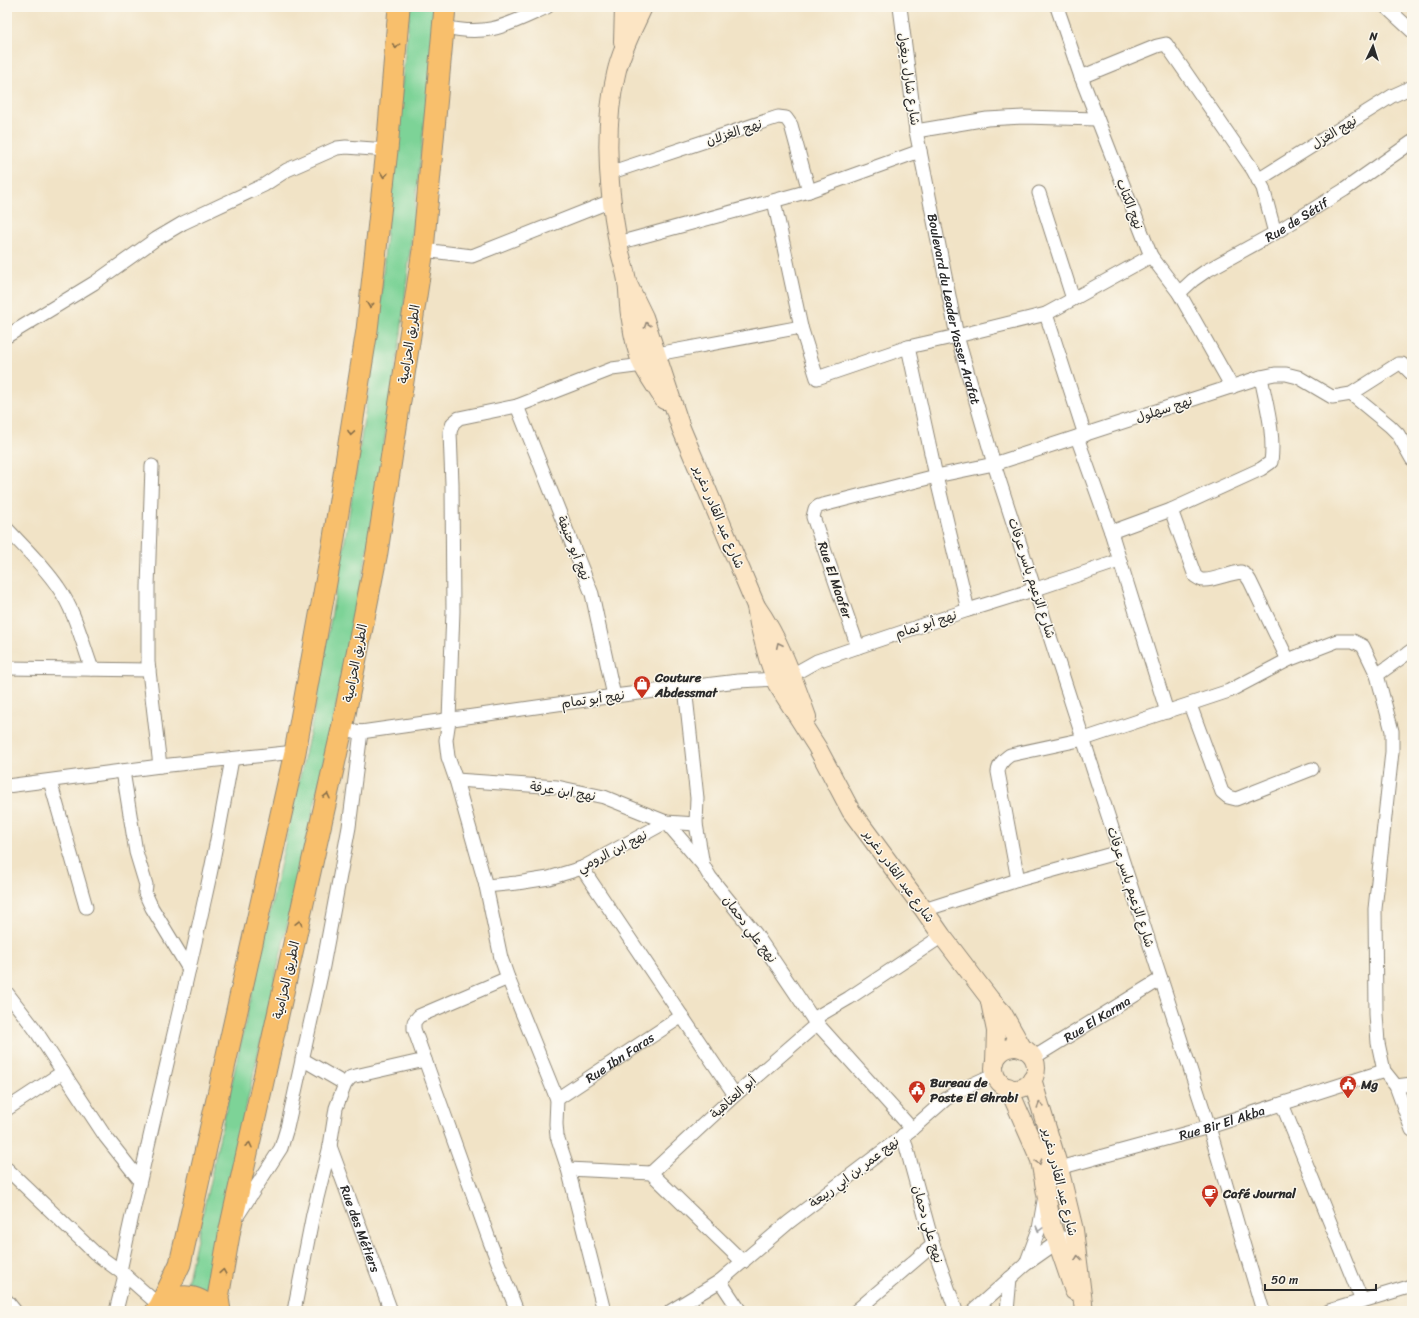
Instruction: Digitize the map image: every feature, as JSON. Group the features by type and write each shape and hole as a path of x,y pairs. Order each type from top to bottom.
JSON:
{"highway":[{"path":"158,1309 180,1264 295,752 333,544 367,330 387,150 399,7"},
{"name":"الطريق الحزامية","path":"220,1311 218,1298 230,1228 352,730 377,552 423,250 445,7"},
{"path":"158,1309 172,1299 184,1296 196,1298 208,1304 214,1311"}],"main road":[{"name":"شارع عبد القادر دغرير","path":"623,52 624,7"},
{"name":"شارع عبد القادر دغرير","path":"642,7 623,52 616,74 608,144 611,201 618,243 627,282 630,319 648,353 681,428 756,606 759,624 817,746 851,811 942,936 990,999 1002,1012 1028,1053"},
{"name":"شارع عبد القادر دغرير","path":"990,999 996,1031 995,1068"},
{"path":"1015,1047 1028,1053 1036,1065 1032,1080 1025,1086 1017,1088 1008,1087 1002,1084 995,1068 999,1054 1006,1049 1015,1047"},
{"name":"شارع عبد القادر دغرير","path":"1032,1080 1059,1168 1074,1230 1084,1311"},
{"name":"شارع عبد القادر دغرير","path":"1008,1087 1040,1160 1052,1227 1080,1311"}],"street":[{"path":"444,27 473,32 497,28 509,25 547,7"},
{"name":"شارع شارل ديغول","path":"900,7 916,131 920,151"},
{"name":"نهج الكتاب","path":"1057,7 1081,77 1151,256 1179,293 1232,387"},
{"path":"1386,7 1412,30"},
{"path":"1081,77 1156,46 1166,44 1253,170 1263,188 1275,233"},
{"name":"نهج الغزل","path":"1258,180 1392,96 1412,87"},
{"name":"نهج الغزلان","path":"609,173 778,117 786,118 791,125 809,191"},
{"path":"916,131 987,119 1023,117 1097,119"},
{"name":"Rue de Sétif","path":"1179,293 1193,280 1206,271 1275,233 1344,190 1412,142"},
{"path":"7,336 94,283 162,235 183,223 264,185 287,170 337,148 346,147 387,150"},
{"path":"618,243 809,191 920,151"},
{"name":"Boulevard du Leader Yasser Arafat","path":"920,151 957,336 994,464"},
{"path":"1039,193 1073,299"},
{"path":"423,250 472,256 611,201"},
{"path":"774,201 801,327 817,378 908,347 1046,314 1151,256"},
{"path":"1046,314 1081,436 1167,712"},
{"path":"604,1311 568,1169 557,1136 557,1099 501,958 486,886 448,757 446,740 449,720 453,611 450,432 453,423 459,418 517,406 612,369 648,353 801,327"},
{"path":"908,347 936,476 968,610"},
{"path":"1412,374 1402,364 1398,364 1351,394 1398,434 1412,459"},
{"name":"نهج سهلول","path":"813,513 819,506 936,476 994,464 1261,377 1275,374 1286,374 1298,378 1332,397 1351,394"},
{"path":"1111,532 1171,510 1261,469 1271,462 1273,451 1261,377"},
{"name":"نهج أبو حنيفة","path":"517,406 592,594 614,696"},
{"name":"شارع الزعيم ياسر عرفات","path":"994,464 1036,589 1119,852 1209,1127 1263,1311"},
{"path":"152,466 147,633 148,670 160,766"},
{"path":"1171,510 1195,576 1204,580 1234,572 1241,572 1246,575 1288,660"},
{"name":"Rue El Maafer","path":"813,513 813,517 858,647"},
{"path":"7,529 58,587 71,611 92,669"},
{"name":"نهج أبو تمام","path":"352,730 449,720 614,696 738,681 781,672 1036,589 1119,560"},
{"path":"1018,880 998,772 999,766 1003,760 1010,755 1084,739 1190,705 1229,691 1288,660 1337,641 1353,641 1363,646 1377,675 1392,731 1392,752 1375,909 1376,1014 1378,1043 1384,1071 1396,1086 1412,1130"},
{"path":"1377,675 1412,650"},
{"path":"7,668 148,670"},
{"name":"نهج علي دحمان","path":"685,687 697,798 696,824 703,865 710,877 754,933 815,1021 907,1132 933,1245 956,1311"},
{"path":"1190,705 1222,792 1228,797 1236,799 1312,769"},
{"path":"230,1228 281,1148 287,1128 323,966 349,827 352,730"},
{"path":"7,786 160,766 295,752"},
{"path":"116,1311 139,1179 205,900 232,759"},
{"path":"123,771 136,852 146,886 145,893 152,908 189,969"},
{"name":"نهج ابن عرفة","path":"456,780 557,787 604,797 666,822"},
{"path":"50,781 86,907"},
{"path":"666,822 696,824"},
{"path":"666,822 703,865"},
{"name":"نهج ابن الرومي","path":"486,886 549,878 582,868 666,822"},
{"path":"924,910 1018,880 1119,852"},
{"path":"582,868 735,1095"},
{"name":"أبو العتاهية","path":"651,1173 815,1021 942,936"},
{"path":"508,978 419,1016 414,1022 414,1029 490,1242 517,1311"},
{"name":"Rue El Karma","path":"1028,1053 1161,979"},
{"path":"7,993 34,1028 105,1136 139,1179"},
{"name":"Rue Ibn Faras","path":"557,1099 682,1016"},
{"path":"302,1059 344,1084"},
{"path":"294,1311 313,1214 330,1146 336,1108 344,1084 351,1077 425,1060"},
{"name":"نهج عمر بن ابي ربيعة","path":"671,1311 720,1281 789,1222 907,1132 946,1099 995,1068"},
{"name":"Rue Bir El Akba","path":"1059,1168 1209,1127 1384,1071"},
{"path":"7,1108 63,1072"},
{"path":"1396,1086 1412,1084"},
{"path":"1282,1104 1362,1301"},
{"name":"Rue des Métiers","path":"330,1146 391,1311"},
{"path":"7,1169 95,1253 122,1273 158,1309"},
{"path":"568,1169 651,1173 742,1262"},
{"path":"1026,1264 1039,1229 1045,1192"},
{"path":"973,1311 1026,1264 1074,1230"},
{"path":"856,1311 933,1245"},
{"path":"1007,1311 1010,1278"},
{"path":"720,1281 740,1311"},
{"path":"1329,1311 1412,1286"},
{"path":"7,1301 15,1311"}],"green space":[{"path":"410,7 437,7 401,334 368,548 332,727 224,1205 206,1292 186,1288 312,723 344,546 378,332 388,212"}],"place":[{"name":"Couture Abdessmat","path":"642,699"},
{"name":"Mg","path":"1348,1099"},
{"name":"Bureau de Poste El Ghrabi","path":"917,1104"},
{"name":"Café Journal","path":"1210,1208"}]}
